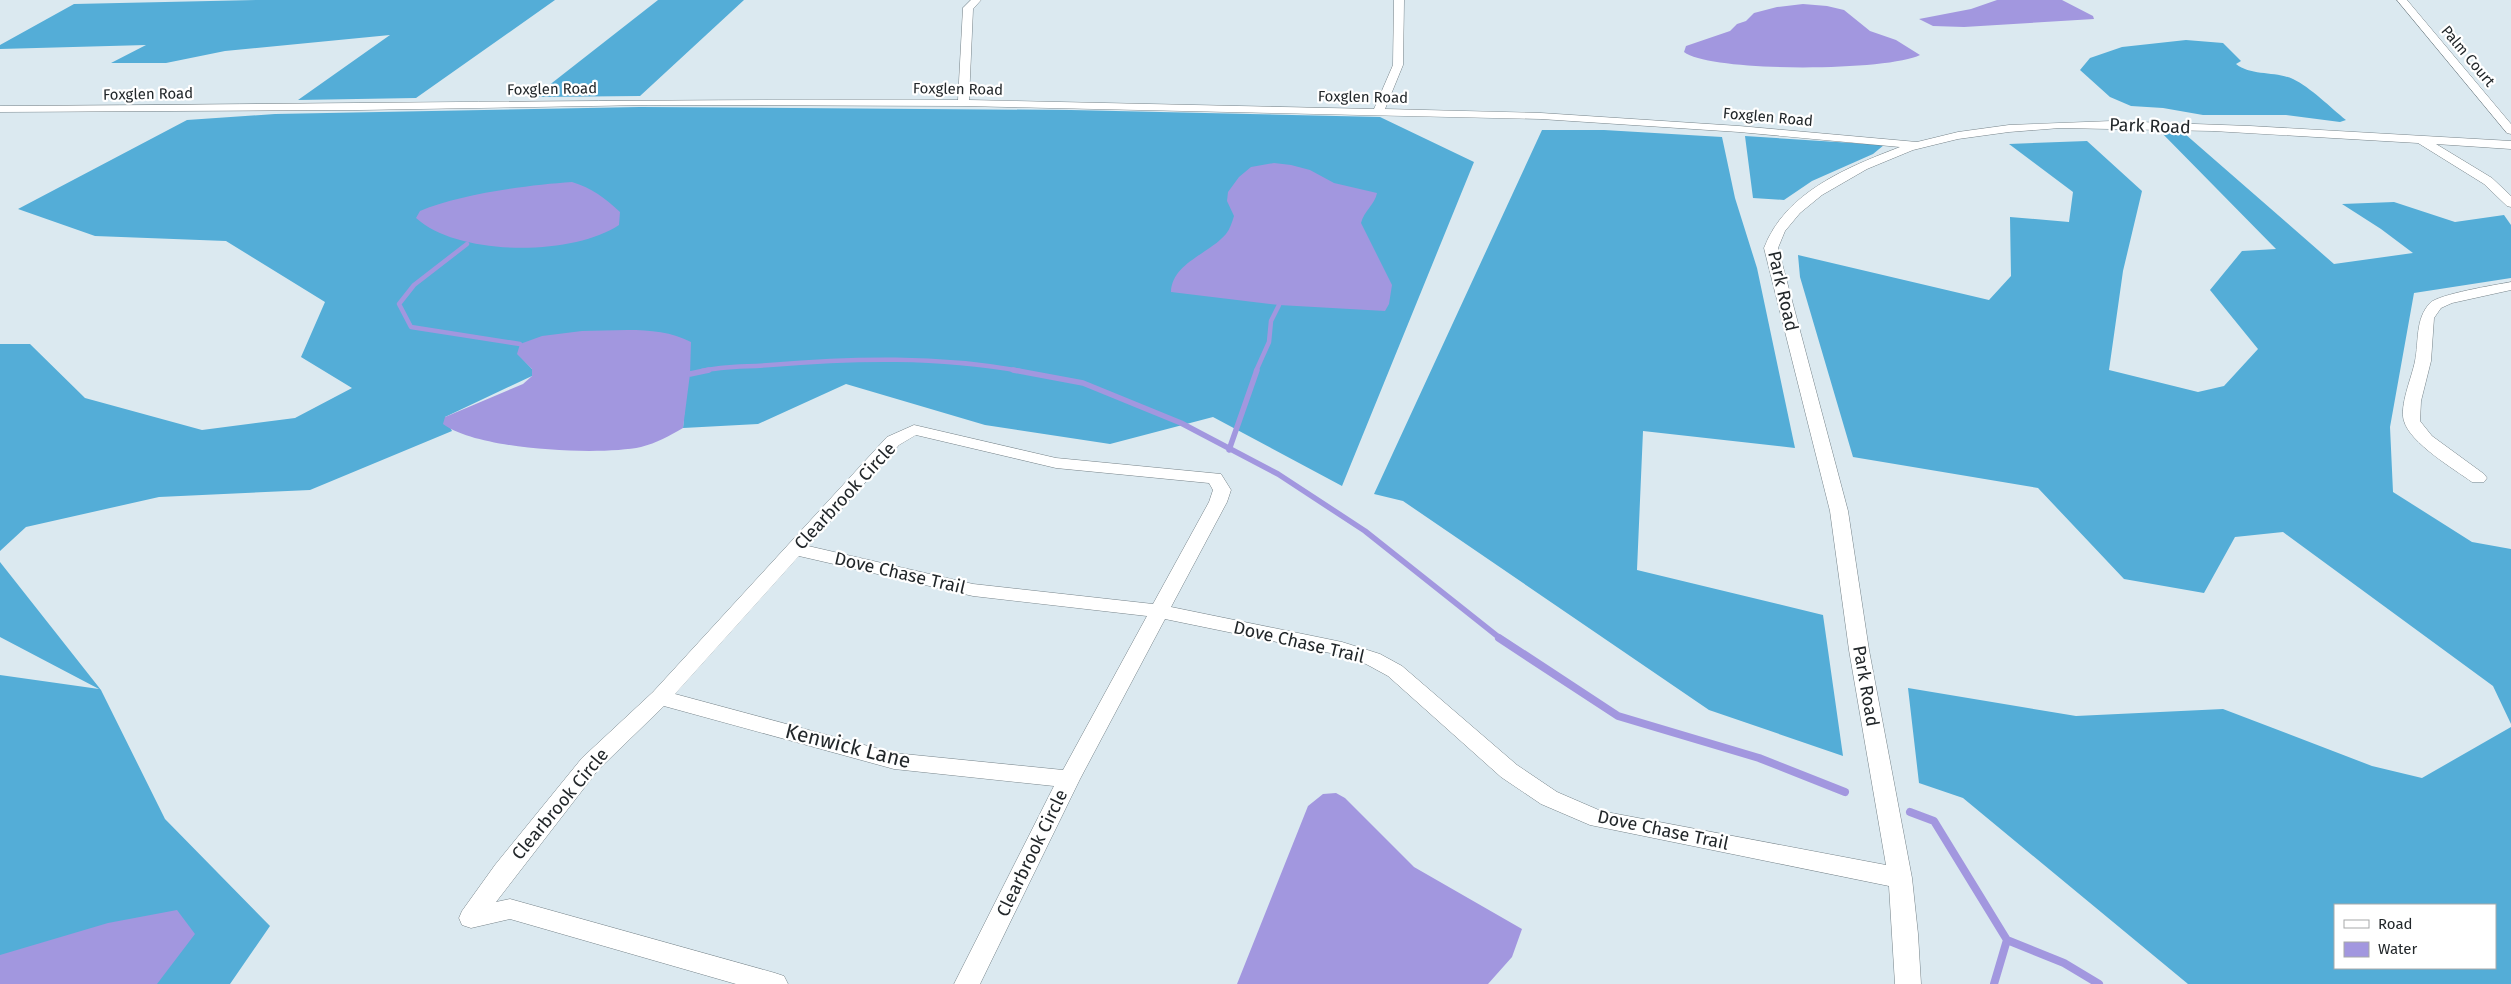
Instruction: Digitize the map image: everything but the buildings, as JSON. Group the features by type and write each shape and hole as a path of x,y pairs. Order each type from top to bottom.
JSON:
{"street":[{"path":"963,103 968,8 976,0"},
{"path":"1378,112 1398,66 1399,0"},
{"name":"Palm Court","path":"2402,0 2511,131"},
{"name":"Foxglen Road","path":"0,109 360,107 648,102 963,103 1378,112 1600,120 1739,129 1914,145"},
{"name":"Park Road","path":"1908,984 1906,934 1900,878 1859,650 1840,512 1771,248 1775,234 1789,215 1822,190 1878,158 1914,145 1973,133 2047,125 2077,124 2239,129 2511,145"},
{"path":"2422,140 2488,181 2511,203"},
{"path":"2478,478 2426,440 2412,421 2413,401 2423,360 2426,318 2436,304 2511,286"},
{"name":"Clearbrook Circle","path":"775,984 510,909 471,918 503,872 590,764 660,698 893,442 914,430 1056,463 1215,478 1222,490 1218,502 1069,779 967,984"},
{"name":"Dove Chase Trail","path":"795,549 973,590 1158,611 1342,649 1373,659 1395,671 1509,771 1549,798 1598,819 1900,878"},
{"name":"Kenwick Lane","path":"660,698 894,761 1069,779"}],"shaded area":[{"path":"259,0 555,0 416,98 298,100 390,35 225,51 166,63 111,63 146,45 0,49 0,45 74,4"},
{"path":"658,0 744,0 640,96 534,97"},
{"path":"2186,40 2223,43 2241,61 2236,64 2242,68 2293,79 2313,92 2346,120 2340,122 2286,115 2203,115 2163,108 2131,106 2110,97 2080,70 2090,58 2122,47"},
{"path":"640,107 1071,110 1380,117 1474,162 1342,486 1213,417 1110,444 985,425 846,384 758,424 683,428 690,342 518,354 532,369 532,376 445,417 452,431 310,490 159,497 26,527 0,551 0,344 30,344 85,398 202,430 295,418 352,388 301,357 325,302 226,241 95,236 18,209 187,120 275,114"},
{"path":"2155,126 2177,127 2334,264 2413,253 2381,229 2342,204 2394,202 2455,222 2504,215 2511,225 2511,278 2414,293 2390,427 2393,492 2472,542 2511,549 2511,724 2493,686 2283,532 2235,537 2204,593 2124,579 2038,488 1853,457 1800,277 1798,255 1989,300 2011,276 2010,217 2069,222 2073,192 2009,144 2087,141 2142,191 2123,271 2109,370 2198,392 2224,386 2258,349 2210,290 2242,251 2276,249"},
{"path":"1542,130 1604,130 1722,137 1735,198 1757,268 1795,448 1643,431 1637,570 1823,615 1843,756 1709,710 1403,501 1374,494"},
{"path":"1745,136 1884,145 1873,154 1812,181 1784,200 1753,198"},
{"path":"0,562 101,690 165,819 270,926 230,984 0,984 0,675 99,689 0,637"},
{"path":"1908,688 2076,716 2223,709 2372,766 2422,778 2511,727 2511,984 2188,984 1963,798 1919,783"}],"water":[{"path":"1997,0 2062,0 2093,16 2094,19 1964,27 1933,26 1919,19 1971,9"},
{"path":"1803,4 1844,10 1870,31 1896,40 1920,55 1874,64 1839,67 1801,67 1728,64 1701,59 1684,52 1686,46 1730,31 1737,24 1746,21 1754,13 1777,7"},
{"path":"1274,163 1310,170 1334,183 1377,193 1361,223 1392,285 1389,304 1385,311 1279,305 1171,292 1173,282 1184,266 1219,241 1227,232 1234,216 1227,201 1228,192 1239,177 1251,167"},
{"path":"572,182 598,194 620,212 619,225 599,235 574,242 546,247 516,248 487,246 459,240 435,231 416,218 420,211 474,195 535,185"},
{"path":"582,331 652,331 665,333 691,342 690,374 683,428 658,441 641,447 622,450 569,451 539,449 482,440 460,433 443,424 445,417 523,384 532,376 532,369 517,354 520,344 542,336"},
{"path":"1336,793 1345,798 1414,867 1522,929 1512,957 1488,984 1237,984 1308,806 1323,794"},
{"path":"177,910 195,934 157,984 0,984 0,955 108,923"}],"waterway":[{"path":"467,244 414,285 399,304 411,327 520,344"},
{"path":"1256,371 1269,342 1271,321 1279,305"},
{"path":"702,371 727,367 864,360 958,363 1020,371"},
{"path":"690,374 709,370"},
{"path":"1013,370 1083,383 1181,423 1230,449"},
{"path":"1230,449 1257,370"},
{"path":"1230,449 1278,474 1365,531 1501,639"},
{"path":"1499,638 1618,716 1759,758 1845,792"},
{"path":"1910,812 1934,821 2007,940"},
{"path":"1994,984 2007,940"},
{"path":"2007,940 2064,963 2099,984"}]}
